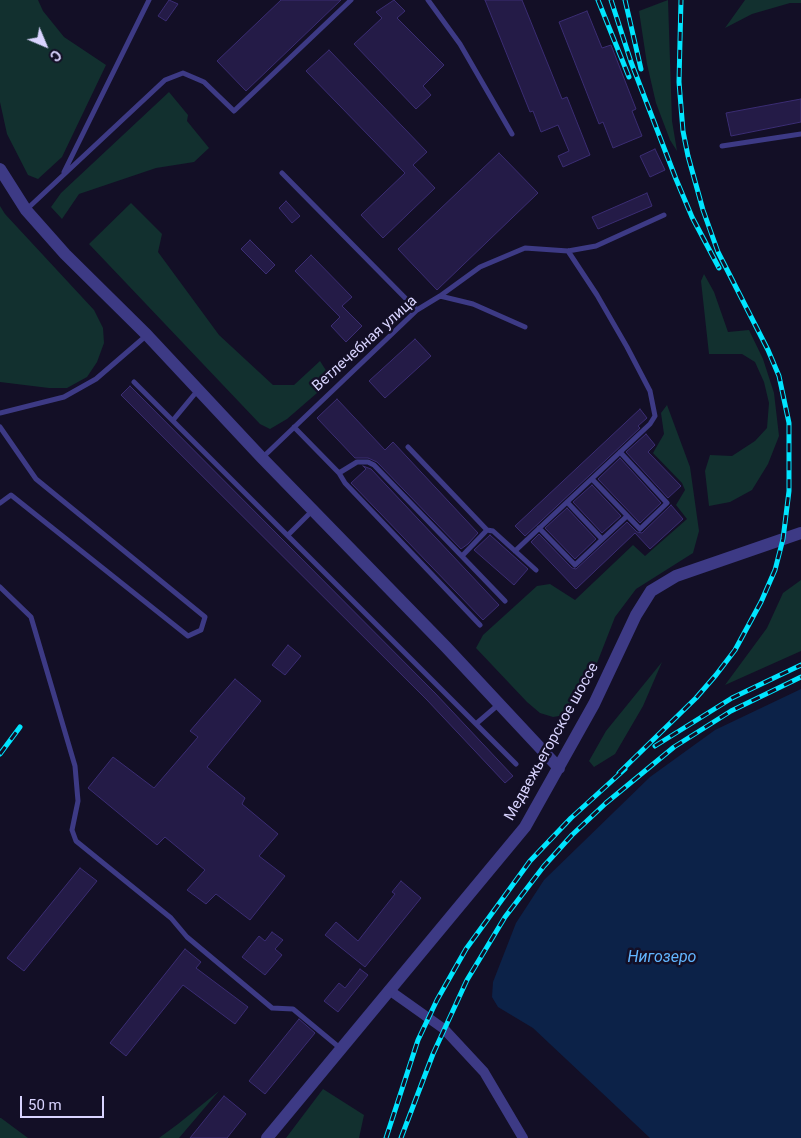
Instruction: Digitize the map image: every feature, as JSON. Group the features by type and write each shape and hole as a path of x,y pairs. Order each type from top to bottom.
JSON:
{"street":[{"path":"0,169 26,210 65,254 147,335 262,458 314,509 446,647 559,768"},
{"name":"Медвежьегорское шоссе","path":"268,1138 340,1048 525,827 594,704 636,615 651,591 676,576 801,533"},
{"path":"389,990 444,1029 484,1072 523,1138"}],"lane":[{"path":"62,174 149,0"},
{"path":"26,210 62,174 165,80 183,73 204,82 234,111 352,0"},
{"path":"428,0 460,44 512,134"},
{"path":"722,146 801,134"},
{"path":"282,172 417,310"},
{"name":"Ветлечебная улица","path":"262,458 417,310 480,267 525,248 568,251 596,246 664,215"},
{"path":"515,551 650,424 655,416 650,391 597,295 568,251"},
{"path":"440,296 474,304 525,327"},
{"path":"0,413 64,397 96,378 147,335"},
{"path":"134,382 174,419 516,764"},
{"path":"174,419 199,390"},
{"path":"0,427 36,479 205,617 201,630 188,636 11,495 0,503"},
{"path":"294,427 480,625"},
{"path":"408,447 487,530 493,531 536,570"},
{"path":"592,479 640,529 667,503 620,452"},
{"path":"339,473 357,462 368,462 374,465 504,601"},
{"path":"567,502 602,540"},
{"path":"288,535 314,509"},
{"path":"539,528 575,565 627,516"},
{"path":"462,556 487,530"},
{"path":"0,587 31,617 75,766 78,801 72,830 76,841 170,918 187,937 272,1008 294,1009 340,1048"},
{"path":"476,723 498,704"}],"green space":[{"path":"0,0 38,0 43,11 64,37 106,65 62,157 38,179 28,175 7,134 0,102"},
{"path":"668,0 672,121 677,151 670,140 656,103 647,64 639,11"},
{"path":"745,0 801,0 801,3 790,3 752,14 725,28"},
{"path":"169,92 188,115 187,121 209,148 194,162 156,168 79,194 62,219 51,207 61,193"},
{"path":"131,203 162,234 158,252 219,335 273,385 294,385 320,361 332,380 287,419 270,429 260,424 89,244"},
{"path":"0,206 5,214 94,310 103,328 104,343 97,362 87,377 67,388 49,388 0,382"},
{"path":"704,274 714,292 728,332 749,330 763,359 774,393 779,436 768,464 752,490 730,502 709,506 705,471 710,455 732,456 755,441 767,428 769,403 764,382 755,362 742,354 709,354 701,281"},
{"path":"667,405 690,467 699,531 693,553 636,589 615,617 588,686 574,707 565,715 553,717 540,713 527,702 476,648 483,635 537,586 550,584 575,600 633,545 645,556 687,519 676,505 685,490 682,483 653,453 664,434 661,413"},
{"path":"801,580 801,651 725,685 767,628 783,593"},
{"path":"662,662 643,706 615,754 594,767 589,761 606,731"},
{"path":"323,1089 364,1115 359,1138 286,1138"},
{"path":"219,1091 179,1138 159,1138 178,1124"},
{"path":"1,1118 28,1138 0,1138"}],"water":[{"name":"Нигозеро","path":"801,689 801,1138 650,1138 533,1028 498,1007 492,997 493,982 516,923 544,880 650,777 715,730"}],"building":[{"path":"169,0 178,4 166,21 158,16"},
{"path":"281,0 341,0 246,91 217,61"},
{"path":"394,0 405,11 397,18 444,65 423,86 431,95 416,109 354,44 382,18 376,12"},
{"path":"485,0 522,0 562,99 567,97 590,155 563,167 558,156 569,151 558,125 541,132 533,111 530,112"},
{"path":"587,11 602,48 611,45 636,109 632,111 642,136 613,148 603,122 599,124 559,22"},
{"path":"329,50 427,152 413,165 435,188 383,238 361,215 405,173 306,71"},
{"path":"801,99 801,122 731,136 726,113"},
{"path":"655,149 665,170 650,177 640,156"},
{"path":"499,153 538,193 437,290 398,249"},
{"path":"647,193 652,206 598,229 592,217"},
{"path":"286,201 300,216 292,223 279,208"},
{"path":"250,240 275,265 266,274 241,249"},
{"path":"311,255 352,297 342,306 362,326 346,342 331,326 340,317 295,271"},
{"path":"415,339 431,356 385,398 369,381"},
{"path":"130,386 435,693 513,776 505,783 427,700 121,395"},
{"path":"337,399 385,450 393,442 478,533 468,544 461,549 377,462 368,458 355,458 317,418"},
{"path":"640,409 647,418 638,426 640,428 525,536 515,526"},
{"path":"646,434 655,445 648,452 681,486 668,498 626,452"},
{"path":"620,458 661,503 640,523 598,479"},
{"path":"363,466 371,469 499,605 483,620 351,483 366,469"},
{"path":"592,485 621,516 602,533 573,502"},
{"path":"671,505 683,519 650,549 635,533 576,589 531,542 539,534 572,568 576,569 627,522 637,532 642,533"},
{"path":"567,508 596,539 575,559 545,528"},
{"path":"490,535 528,569 514,585 474,550"},
{"path":"288,645 301,656 285,675 272,665"},
{"path":"235,679 261,701 207,767 245,798 242,804 278,834 259,856 285,876 250,920 216,894 206,904 187,890 205,870 165,837 157,845 88,788 113,757 154,788 198,737 190,731"},
{"path":"80,868 97,881 24,971 7,958"},
{"path":"401,881 421,898 365,967 325,935 336,922 358,941 395,894 392,892"},
{"path":"272,932 283,940 275,949 282,955 265,975 242,957 259,936 265,941"},
{"path":"185,949 201,962 196,968 248,1007 235,1024 183,985 126,1056 110,1043"},
{"path":"360,969 368,975 338,1012 324,1001 339,983 345,988"},
{"path":"299,1019 315,1033 265,1094 249,1081"},
{"path":"224,1096 246,1114 227,1138 190,1138"}],"railway":[{"path":"598,0 629,77"},
{"path":"611,0 631,62 676,179 692,217 719,268"},
{"path":"625,0 641,69"},
{"path":"619,773 696,698 735,650 761,602 775,570 783,539 789,491 789,423 779,376 768,350 718,252 703,210 688,156 683,131 679,82 681,0"},
{"path":"655,746 732,698 801,665"},
{"path":"401,1138 433,1054 467,980 505,917 544,866 572,835 606,803 674,747 731,711 801,677"},
{"path":"0,754 20,727"},
{"path":"386,1138 418,1040 437,1000 466,949 530,861 571,818 625,769"}]}
